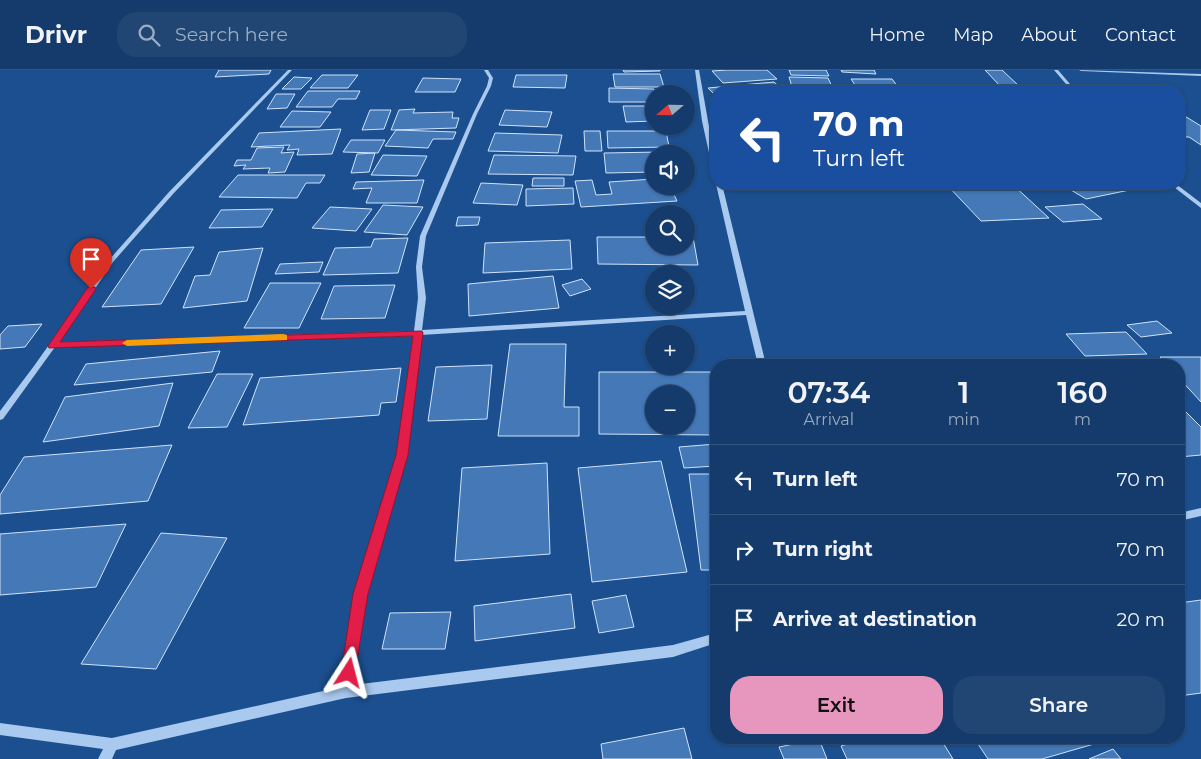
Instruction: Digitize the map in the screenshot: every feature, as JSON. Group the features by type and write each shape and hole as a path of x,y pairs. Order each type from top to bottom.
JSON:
{"street":[{"path":"0,417 53,346 111,261 170,193 290,70"},
{"path":"346,692 361,594 402,455 422,298 419,267 423,236 474,114 489,86 490,78 486,70"},
{"path":"697,70 710,143"},
{"path":"1056,70 1069,85"},
{"path":"1081,70 1201,74"},
{"path":"720,190 761,359"},
{"path":"1181,190 1201,206"},
{"path":"53,346 418,333 750,313"},
{"path":"1185,516 1201,512"},
{"path":"0,729 112,744 346,692 673,651 710,640"},
{"path":"105,759 112,744"}],"building":[{"path":"219,70 271,70 269,74 215,77"},
{"path":"623,70 660,70 660,71 624,72"},
{"path":"767,70 777,79 723,83 712,71"},
{"path":"789,70 826,70 829,76 791,75"},
{"path":"841,70 874,70 876,74 842,72"},
{"path":"985,70 1002,70 1018,85 999,85"},
{"path":"613,74 660,74 663,85 645,85 645,87 615,87"},
{"path":"322,75 358,75 348,88 310,88"},
{"path":"516,75 567,75 565,88 513,87"},
{"path":"294,77 312,78 301,89 282,89"},
{"path":"789,77 828,78 831,85 791,85"},
{"path":"423,78 461,79 455,92 415,92"},
{"path":"851,79 892,79 896,85 855,85"},
{"path":"774,82 777,85 741,85"},
{"path":"609,88 645,89 645,102 609,102"},
{"path":"308,91 360,91 356,99 338,99 332,107 296,107"},
{"path":"276,94 295,94 287,108 267,109"},
{"path":"623,106 645,106 645,121 626,122"},
{"path":"415,109 413,113 453,112 452,118 459,118 456,128 391,130 399,110"},
{"path":"370,110 391,110 384,129 362,130"},
{"path":"505,110 552,112 547,127 499,125"},
{"path":"292,111 331,112 320,127 280,127"},
{"path":"1185,116 1201,126 1201,145 1189,137 1185,137"},
{"path":"341,129 332,154 297,155 299,149 287,150 290,145 251,147 259,133"},
{"path":"396,130 456,132 453,139 433,139 428,148 385,146"},
{"path":"584,131 600,131 602,151 585,151"},
{"path":"607,131 645,131 645,135 667,135 669,145 645,145 645,147 608,148"},
{"path":"495,133 562,135 558,153 488,151"},
{"path":"351,140 385,140 378,153 343,152"},
{"path":"284,147 281,153 294,152 285,172 268,173 270,168 243,169 246,165 234,166 237,160 251,160 257,148"},
{"path":"645,152 645,172 606,173 604,153"},
{"path":"375,153 369,172 351,173 357,154"},
{"path":"383,155 427,156 417,176 371,175"},
{"path":"494,155 576,156 573,175 488,174"},
{"path":"238,175 325,175 320,183 306,183 297,198 219,197"},
{"path":"533,178 564,178 564,186 532,186"},
{"path":"424,180 417,203 366,203 372,188 353,189 356,182"},
{"path":"592,180 596,195 612,194 609,182 645,180 645,195 674,195 677,201 581,207 575,181"},
{"path":"481,183 523,185 517,205 473,203"},
{"path":"573,188 574,204 526,206 526,189"},
{"path":"952,190 1019,190 1049,218 981,221"},
{"path":"1071,190 1130,190 1086,199"},
{"path":"1083,204 1102,219 1063,222 1045,207"},
{"path":"383,205 423,207 407,235 364,232"},
{"path":"330,207 372,209 356,231 312,228"},
{"path":"273,209 262,227 209,228 221,210"},
{"path":"458,217 480,217 478,225 456,226"},
{"path":"597,237 645,237 645,255 695,255 695,248 698,265 598,264"},
{"path":"408,238 398,273 323,275 335,248 371,247 374,239"},
{"path":"570,240 572,269 483,273 485,243"},
{"path":"194,247 161,304 102,307 141,250"},
{"path":"263,248 247,301 183,308 195,276 210,275 219,252"},
{"path":"323,262 319,272 275,274 280,264"},
{"path":"553,276 559,308 469,316 468,284"},
{"path":"582,279 591,289 570,296 562,285"},
{"path":"270,283 321,283 299,328 244,328"},
{"path":"395,285 385,318 321,319 334,286"},
{"path":"1157,321 1172,333 1141,337 1127,325"},
{"path":"42,324 25,347 0,349 0,335 8,326"},
{"path":"1126,332 1147,354 1085,356 1066,334"},
{"path":"510,344 566,344 564,407 579,407 579,436 498,436"},
{"path":"220,351 212,372 74,385 86,364"},
{"path":"1160,357 1201,357 1201,402 1185,385 1185,359 1162,359"},
{"path":"492,365 487,419 428,421 436,367"},
{"path":"401,368 396,402 381,403 379,415 243,425 260,378"},
{"path":"599,372 645,372 645,375 695,375 695,372 710,372 710,435 695,435 695,385 645,385 645,434 599,434"},
{"path":"217,374 253,374 227,427 188,428"},
{"path":"173,383 159,426 43,442 65,397"},
{"path":"1185,411 1201,427 1201,455 1185,456"},
{"path":"710,444 710,466 684,468 679,447"},
{"path":"172,445 148,501 0,514 0,495 24,457"},
{"path":"661,461 687,572 592,582 578,468"},
{"path":"547,463 550,554 455,561 462,468"},
{"path":"689,474 710,474 710,570 701,570"},
{"path":"126,524 96,587 0,595 0,534"},
{"path":"161,533 227,538 156,669 81,664"},
{"path":"571,594 575,628 475,641 474,606"},
{"path":"626,595 634,627 599,633 592,601"},
{"path":"1201,600 1201,693 1185,695 1185,602"},
{"path":"451,612 445,649 382,649 390,613"},
{"path":"684,728 692,759 603,759 601,744"},
{"path":"794,744 821,744 827,759 784,759 779,747"},
{"path":"848,744 944,744 953,759 847,759 841,746"},
{"path":"978,744 1094,744 1042,759 988,759"},
{"path":"1113,749 1121,759 1089,759"}],"slow traffic":[{"path":"127,343 283,338"}],"route":[{"path":"91,289 53,346 418,333 402,455 361,594 349,673"}]}
